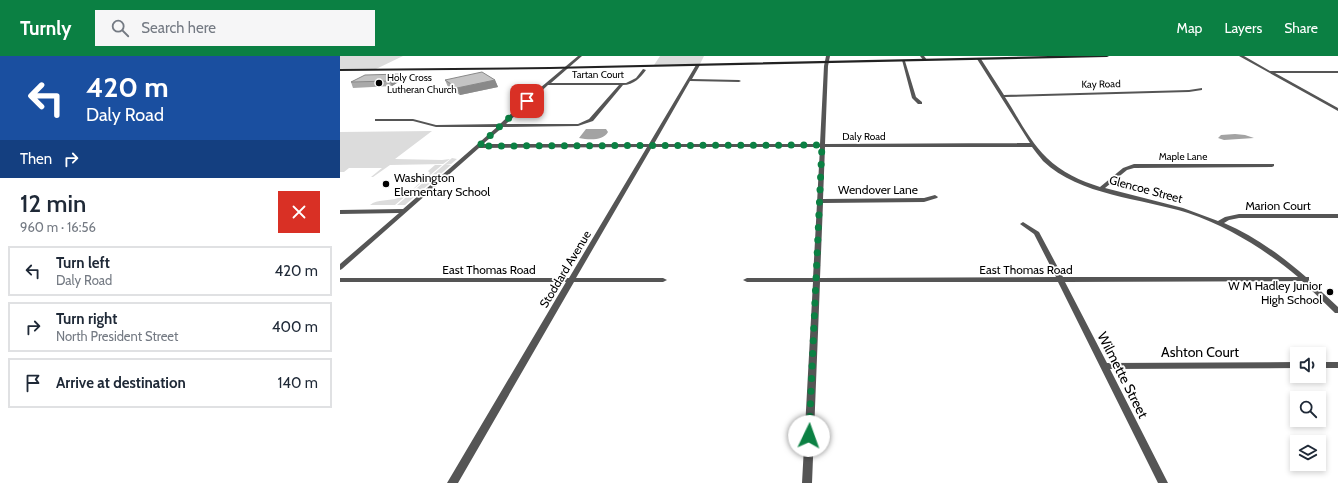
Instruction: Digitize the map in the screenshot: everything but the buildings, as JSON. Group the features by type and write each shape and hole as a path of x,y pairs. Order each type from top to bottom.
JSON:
{"main road":[{"path":"340,70 566,68 698,65 827,59 903,61 923,58 1106,56"}],"street":[{"path":"340,268 580,56"},
{"path":"1241,56 1337,109"},
{"name":"Glencoe Street","path":"980,58 1040,156 1056,168 1077,180 1101,189 1178,208 1219,223 1268,248 1306,279 1338,311"},
{"path":"807,483 819,201 827,59"},
{"path":"903,61 914,98 920,103"},
{"name":"Stoddard Avenue","path":"452,483 698,65"},
{"name":"Tartan Court","path":"547,84 627,84 637,79 644,70"},
{"path":"1269,72 1338,72"},
{"path":"689,80 739,81"},
{"path":"377,120 413,120 436,126 578,125 588,122 622,84"},
{"name":"Kay Road","path":"1002,96 1189,91 1201,89"},
{"name":"Daly Road","path":"479,146 1033,145"},
{"name":"Maple Lane","path":"1101,189 1124,169 1134,166 1272,165"},
{"name":"Wendover Lane","path":"819,201 924,200 935,197"},
{"path":"340,212 403,211"},
{"name":"Marion Court","path":"1219,223 1227,218 1239,216 1338,216"},
{"name":"Wilmette Street","path":"1023,224 1037,233 1162,483"},
{"name":"East Thomas Road","path":"747,280 1306,279"},
{"name":"East Thomas Road","path":"340,280 663,280"},
{"name":"Ashton Court","path":"1104,366 1290,365"},
{"path":"1326,365 1338,365"}],"shaded area":[{"path":"340,56 403,56 376,69 340,70"},
{"path":"660,56 704,56 700,64 654,65"},
{"path":"586,129 606,129 608,132 603,137 599,138 579,138"},
{"path":"432,131 395,159 450,159 443,164 390,165 373,177 371,177 382,168 349,168 344,172 340,172 340,132"},
{"path":"1235,134 1254,138 1224,140 1218,138 1221,135"},
{"path":"452,158 457,159 451,164 445,165 451,165 405,205 397,205"},
{"path":"435,165 442,165 395,205 370,205 376,202 395,199 407,194 430,173 428,171"}],"place":[{"name":"Holy Cross Lutheran Church","path":"379,83"},
{"name":"Washington Elementary School","path":"386,184"},
{"name":"W M Hadley Junior High School","path":"1330,292"}],"route":[{"path":"527,101 479,146 822,145 809,436"}]}
